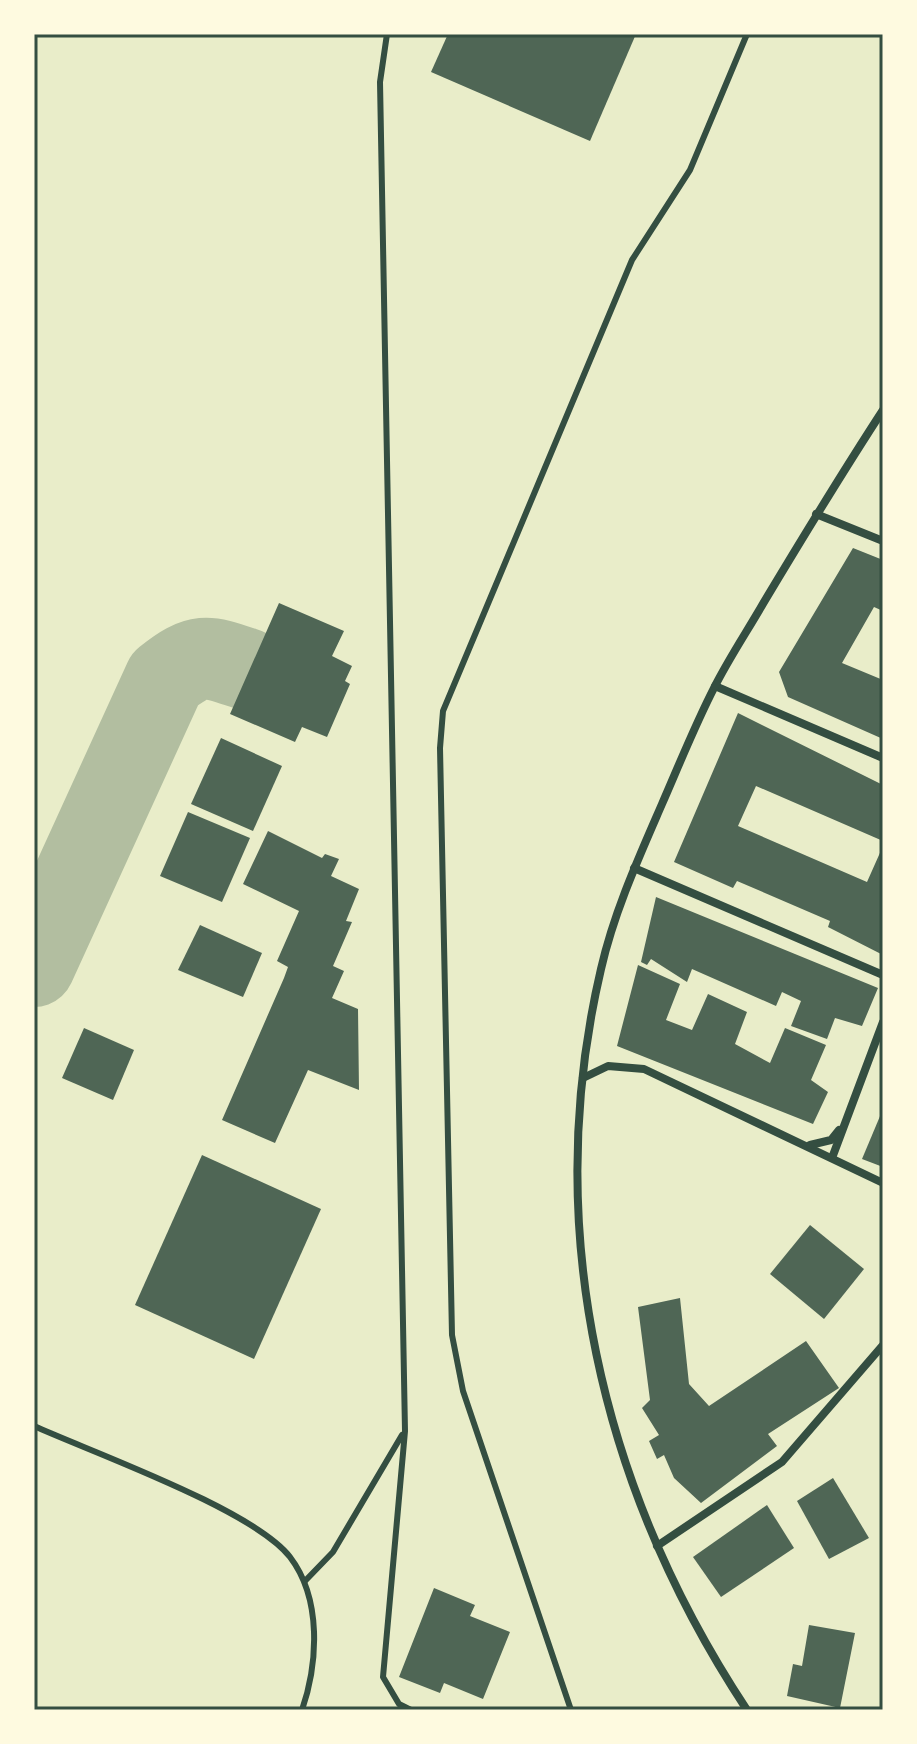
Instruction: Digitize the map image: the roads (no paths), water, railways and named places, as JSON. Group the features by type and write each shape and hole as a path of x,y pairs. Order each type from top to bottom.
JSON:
{"street":[{"path":"747,1710 702,1636 657,1546 610,1421 588,1314 577,1217 576,1131 601,968 634,868 715,686 816,514 883,410"},
{"path":"816,514 883,541"},
{"path":"715,686 883,758"},
{"path":"634,868 883,975"},
{"path":"832,1158 883,1022"},
{"path":"583,1078 608,1066 644,1069 809,1145 883,1183"},
{"path":"809,1145 831,1140 841,1128"},
{"path":"657,1546 782,1462 883,1345"}],"lane":[{"path":"387,34 380,98 405,1431 383,1677 399,1704 411,1710"},
{"path":"571,1710 463,1391 452,1335 440,778 443,711 632,260 690,170 747,34"},
{"path":"34,1426 243,1519 289,1555 305,1581 315,1661 302,1710"},
{"path":"305,1581 333,1552 405,1431"}]}
